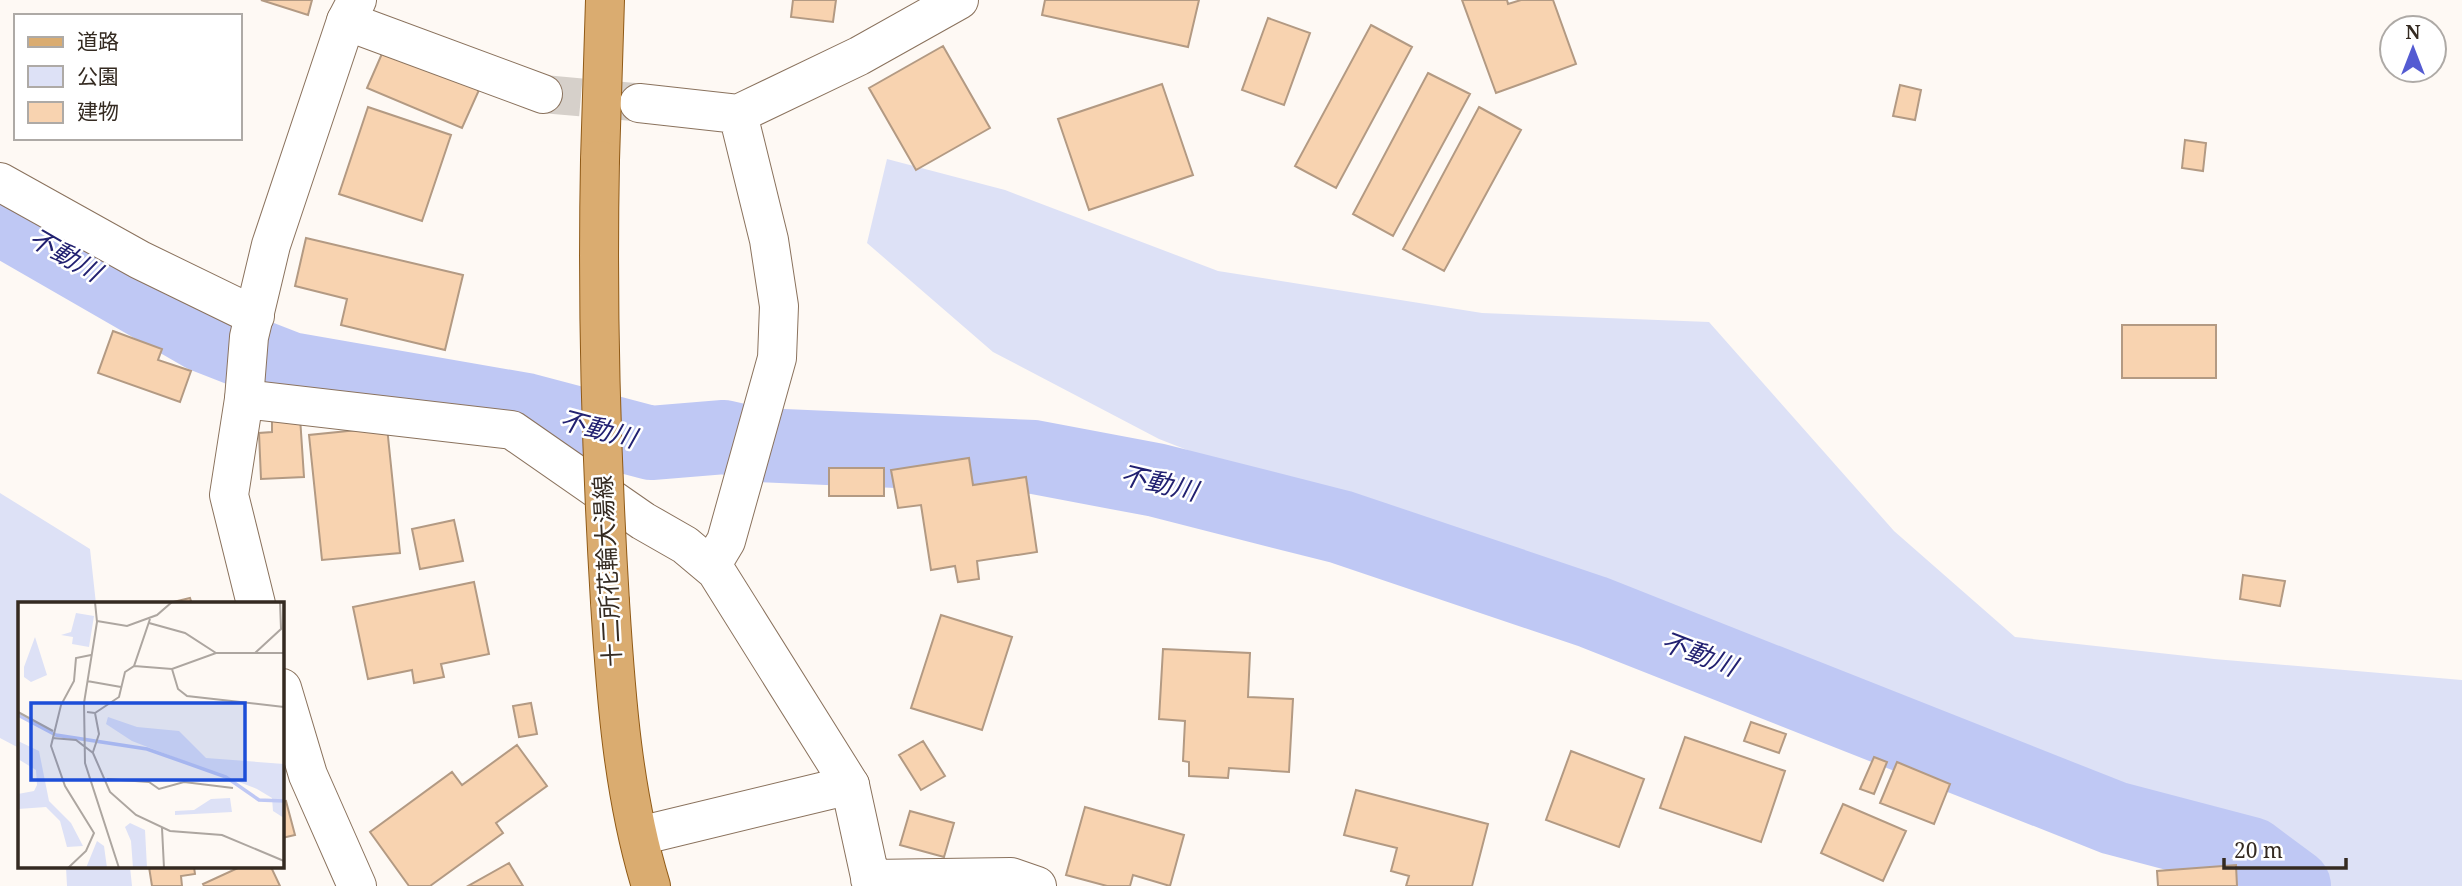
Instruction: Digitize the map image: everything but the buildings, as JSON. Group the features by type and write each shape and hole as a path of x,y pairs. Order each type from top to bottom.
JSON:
{"main road":[{"name":"十二所花輪大湯線","path":"605,0 597,277 601,448 615,686 626,777 651,886"}],"street":[{"path":"639,103 738,114 859,56 959,0"},
{"path":"256,602 229,495 252,326 271,245 352,11 543,94"},
{"path":"711,566 726,541 777,358 779,306 769,240 738,114"},
{"path":"0,182 252,326"},
{"path":"245,387 512,430 643,522 685,545 716,571 850,785 871,882 1011,877 1037,886"},
{"path":"284,695 308,775 357,886"},
{"path":"639,836 850,785"}],"green space":[{"path":"887,159 1005,190 1218,271 1482,313 1709,322 1894,531 2015,637 2214,659 2462,680 2462,886 2324,886 2276,860 1706,640 1375,523 1159,439 993,352 867,243"},
{"path":"0,493 90,549 96,602 18,602 18,747 0,738"},
{"path":"66,868 130,868 132,886 67,886"}],"waterway":[{"name":"不動川","path":"0,218 203,335 290,369 526,410 651,443 724,437 759,445 1034,457 1156,480 1341,527 1593,612 2114,818 2251,854 2294,886"}],"tunnel":[{"path":"543,94 634,102"}]}
